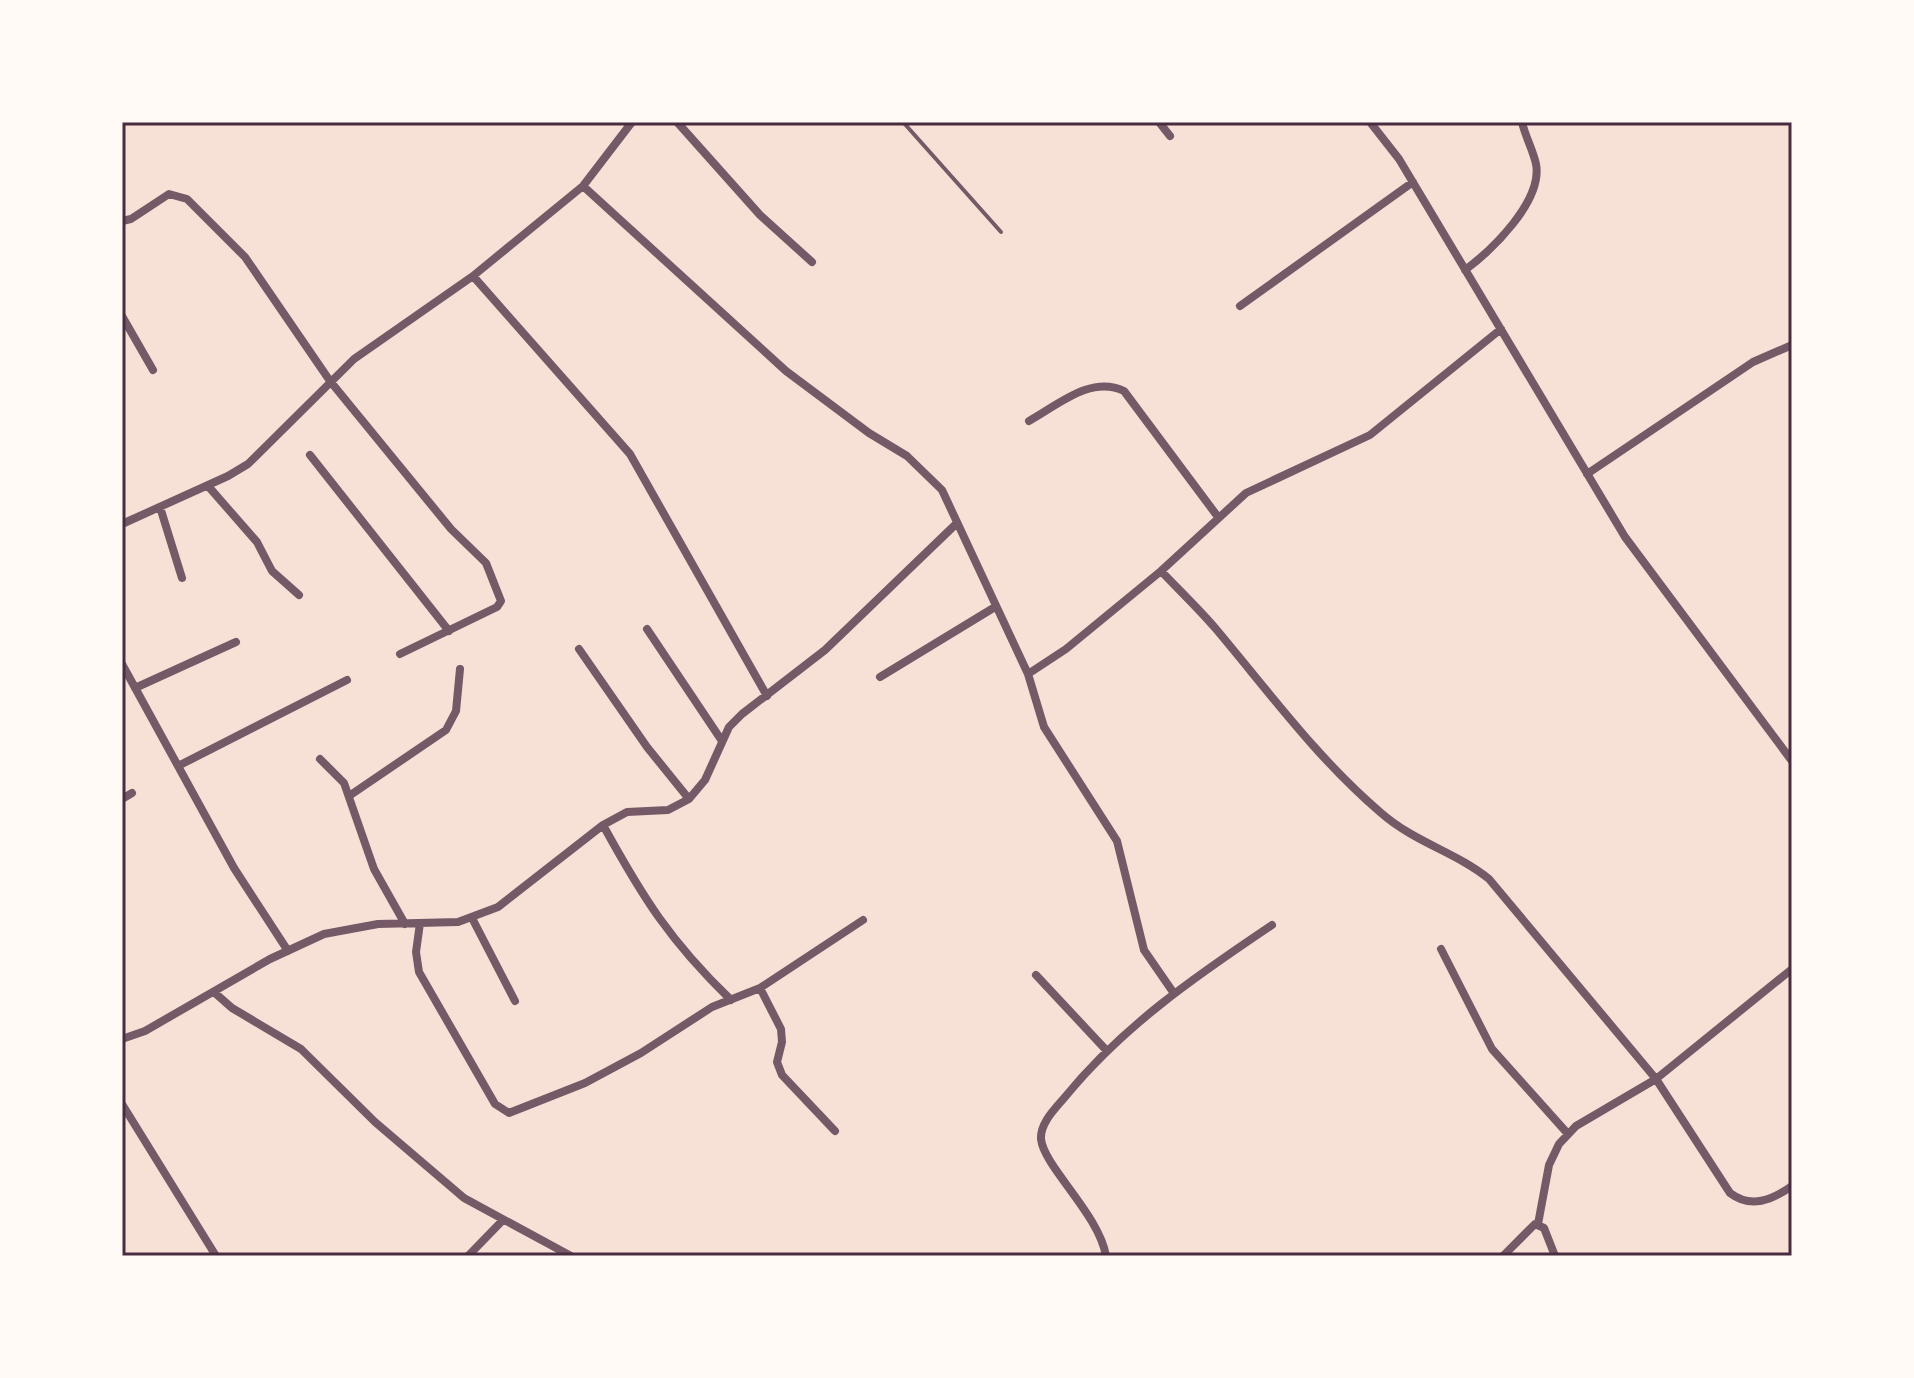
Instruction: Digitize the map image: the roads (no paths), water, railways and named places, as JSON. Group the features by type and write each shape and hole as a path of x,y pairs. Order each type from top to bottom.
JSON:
{"street":[{"path":"122,524 208,486 262,452 354,359 473,276 583,186 632,122"},
{"path":"677,122 760,215 812,262"},
{"path":"1159,122 1170,136"},
{"path":"1370,122 1413,182 1625,537 1792,761"},
{"path":"1465,270 1486,255 1532,196 1536,165 1522,122"},
{"path":"1240,306 1413,182"},
{"path":"583,186 786,371 929,474 942,490 1028,674 1044,727 1093,798 1117,841 1144,950 1173,992"},
{"path":"122,221 131,219 169,194 187,199 245,257 330,381 451,529 486,563 501,601 497,607 400,654"},
{"path":"473,276 630,454 767,696"},
{"path":"122,316 153,370"},
{"path":"1028,674 1066,649 1161,571 1246,493 1370,435 1501,329"},
{"path":"1587,474 1753,362 1792,345"},
{"path":"1029,421 1094,386 1111,385 1124,391 1218,517"},
{"path":"310,455 449,631"},
{"path":"208,486 257,542 272,571 299,595"},
{"path":"160,507 182,578"},
{"path":"122,1039 145,1031 324,934 378,924 472,918 515,895 603,825 627,812 668,810 689,799 705,780 722,741 742,714 825,650 956,524"},
{"path":"1161,571 1213,625 1291,723 1379,812 1413,838 1469,863 1489,879 1656,1079 1710,1165 1738,1199 1758,1203 1792,1186"},
{"path":"880,677 995,607"},
{"path":"647,629 722,741"},
{"path":"135,688 236,642"},
{"path":"579,649 647,747 689,799"},
{"path":"122,664 234,868 288,951"},
{"path":"349,796 446,730 456,711 460,669"},
{"path":"178,766 347,680"},
{"path":"320,759 344,783 374,869 405,924"},
{"path":"122,799 132,793"},
{"path":"603,825 650,910 682,950 731,1000"},
{"path":"472,918 515,1001"},
{"path":"420,923 416,952 419,972 495,1104 509,1113 585,1083 641,1053 699,1014 760,988 863,920"},
{"path":"1106,1256 1082,1202 1046,1153 1041,1139 1043,1127 1051,1113 1107,1051 1173,992 1272,925"},
{"path":"1441,949 1492,1049 1517,1081 1568,1134"},
{"path":"1538,1224 1549,1165 1568,1134 1576,1126 1656,1079 1792,969"},
{"path":"1036,975 1107,1051"},
{"path":"760,988 781,1029 782,1042 777,1062 782,1075 835,1131"},
{"path":"215,993 232,1008 301,1049 375,1122 444,1182 502,1221 538,1235 571,1256"},
{"path":"122,1104 216,1256"},
{"path":"468,1256 502,1221"},
{"path":"1503,1256 1530,1227 1538,1224"},
{"path":"1538,1224 1549,1235 1555,1256"}],"lane":[{"path":"903,122 1001,232"}]}
